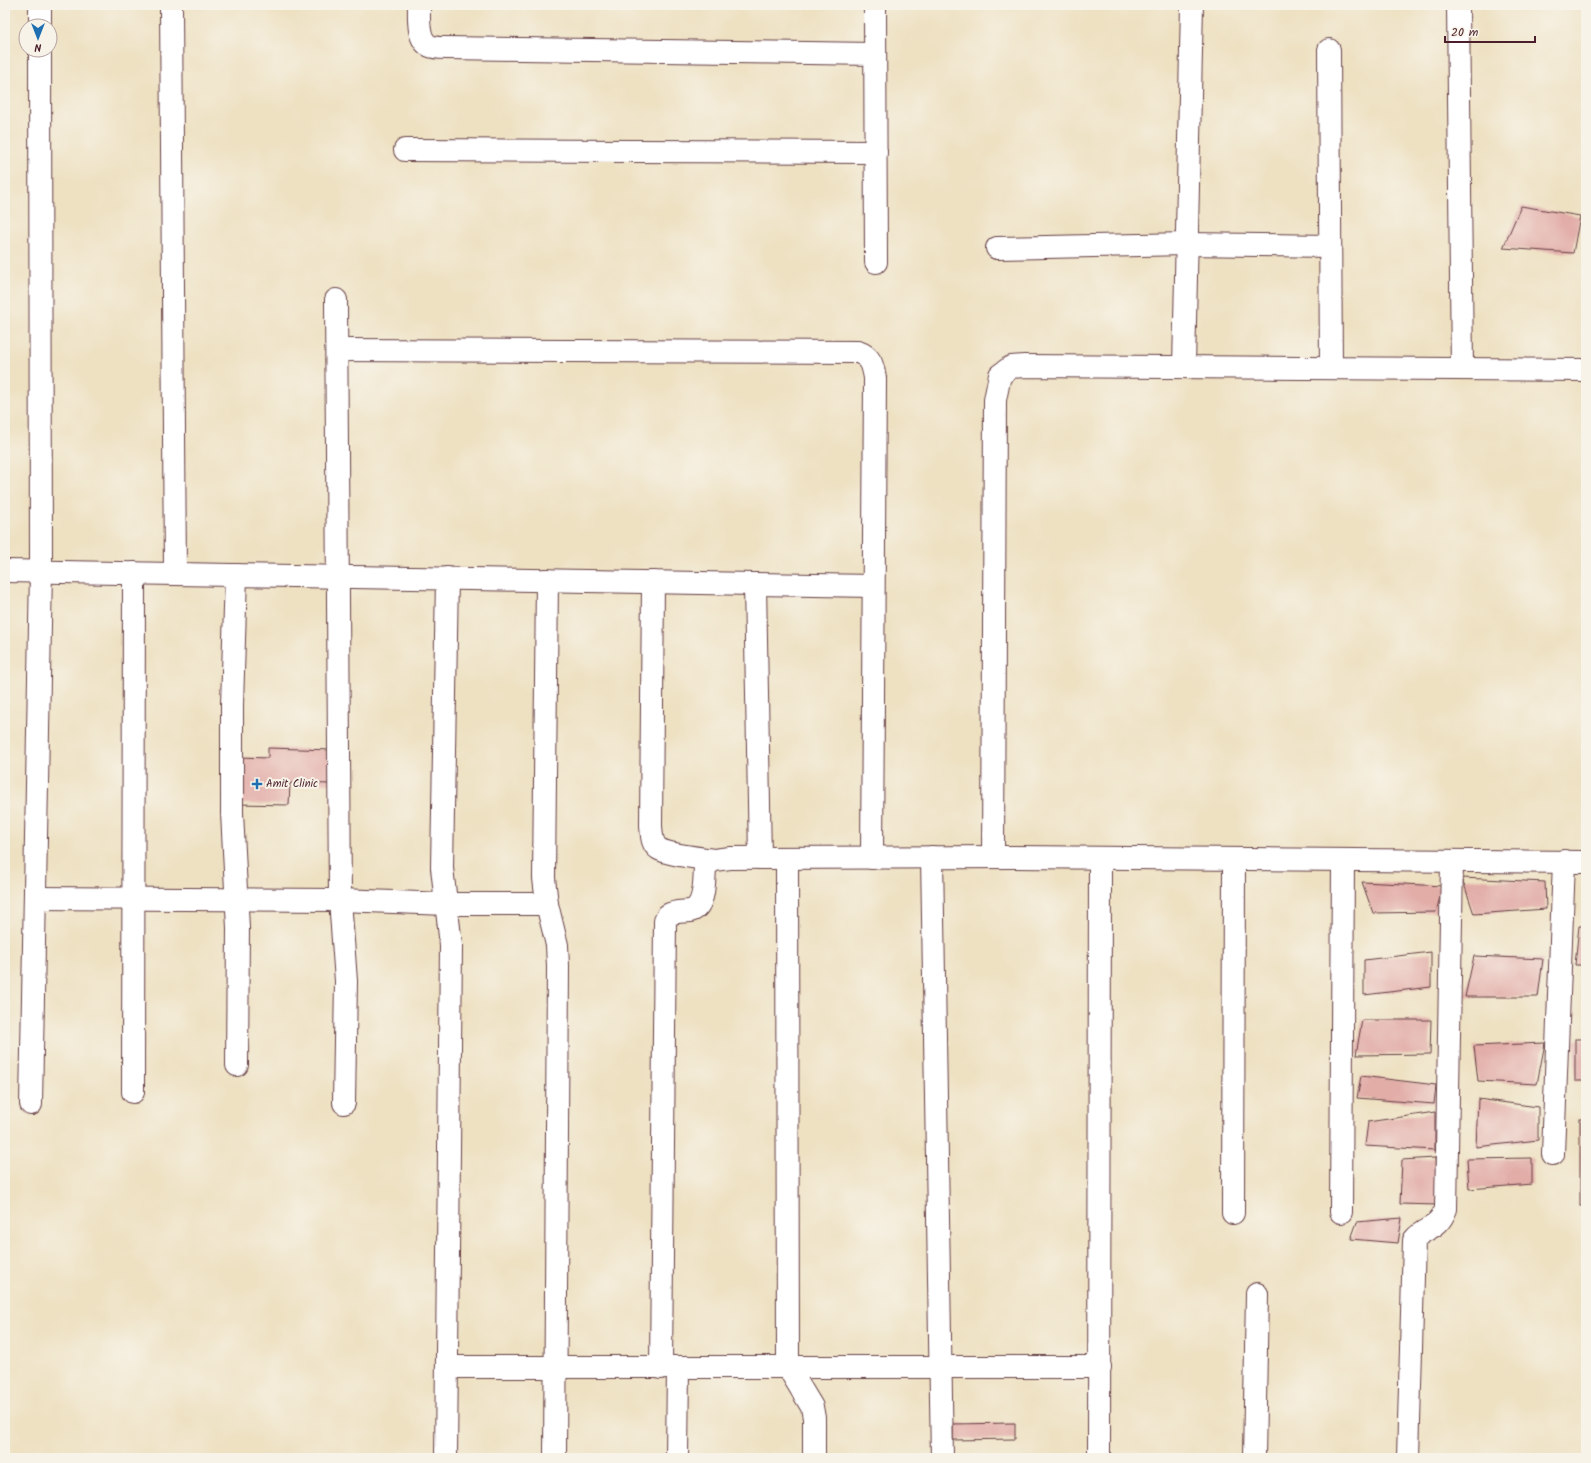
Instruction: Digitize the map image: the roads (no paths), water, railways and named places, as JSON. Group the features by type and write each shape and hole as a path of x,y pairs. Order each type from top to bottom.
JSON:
{"street":[{"path":"40,5 40,18"},
{"path":"171,5 174,574"},
{"path":"419,5 420,29 423,41 430,47 875,54"},
{"path":"875,5 876,262"},
{"path":"1184,367 1192,5"},
{"path":"1458,5 1462,369"},
{"path":"1329,50 1331,368"},
{"path":"31,1104 41,571 40,58"},
{"path":"405,150 876,152"},
{"path":"997,248 1186,244 1330,246"},
{"path":"336,300 340,900 346,981 344,1104"},
{"path":"337,350 858,352 869,358 872,365 874,378 872,858"},
{"path":"993,857 995,400 1000,375 1011,367 1024,366 1586,370"},
{"path":"5,571 873,586"},
{"path":"133,1092 134,573"},
{"path":"236,575 232,706 232,813 238,928 237,1065"},
{"path":"446,1458 451,945 442,868 448,578"},
{"path":"548,580 544,870 547,904 557,945 558,966 555,1458"},
{"path":"654,582 651,826 652,840 658,848 667,852 714,860 730,858 993,857 1586,862"},
{"path":"755,584 760,858"},
{"path":"932,857 942,1458"},
{"path":"787,858 788,1367 812,1407 814,1418 814,1458"},
{"path":"1099,1458 1100,858"},
{"path":"1233,1213 1234,859"},
{"path":"677,1458 669,1367 666,921 668,915 672,913 692,910 698,906 702,900 705,866 714,860"},
{"path":"1342,1212 1343,860"},
{"path":"1408,1458 1414,1240 1419,1234 1432,1228 1442,1220 1446,1209 1452,861"},
{"path":"1553,1154 1564,861"},
{"path":"35,898 340,900 447,904 547,904"},
{"path":"1254,1458 1257,1294"},
{"path":"448,1367 1100,1367"}],"place":[{"name":"Amit Clinic","path":"257,784"}]}
